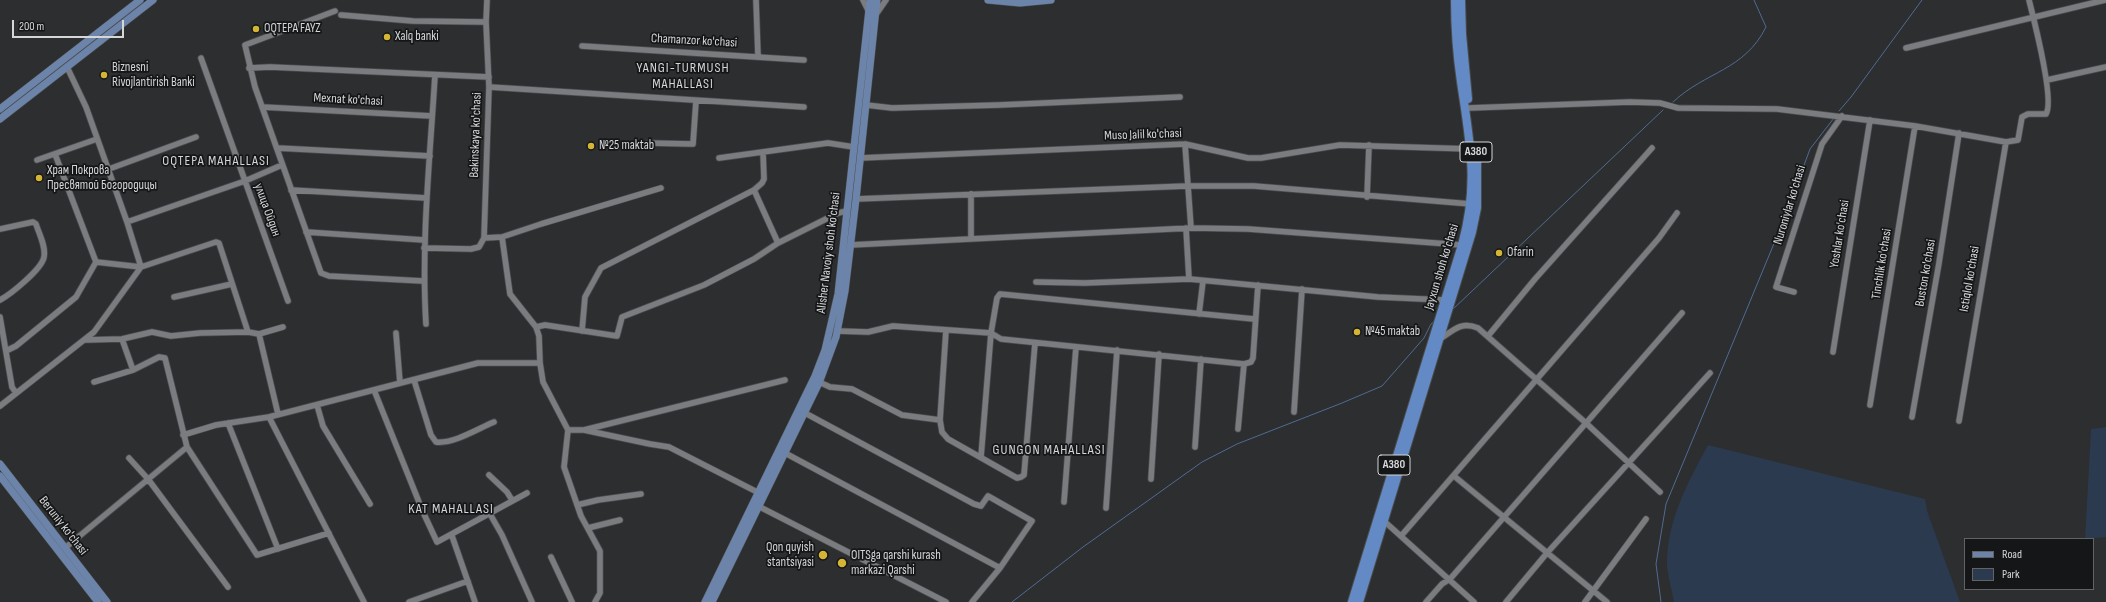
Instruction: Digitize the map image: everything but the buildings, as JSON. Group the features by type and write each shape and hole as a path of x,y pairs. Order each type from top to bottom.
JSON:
{"highway":[{"name":"Jayxun shoh ko'chasi","path":"1359,602 1439,339 1471,204 1471,149 1460,81 1455,0"},
{"name":"Jayxun shoh ko'chasi","path":"1352,602 1436,327 1448,301 1477,208 1478,173 1469,108 1462,34 1461,0"}],"main road":[{"path":"0,109 140,0"},
{"name":"Alisher Navoiy shoh ko'chasi","path":"712,602 825,350 838,294 847,211 854,188 860,158 866,105 872,15 870,0"},
{"name":"Alisher Navoiy shoh ko'chasi","path":"761,494 786,453 820,382 837,331 845,291 856,200 854,188 854,147 872,15 877,0"},
{"path":"988,0 1020,3 1051,0"},
{"path":"0,119 150,1"},
{"name":"Beruniy ko'chasi","path":"0,464 24,501 98,602"},
{"name":"Beruniy ko'chasi","path":"0,476 65,548 107,602"},
{"name":"Alisher Navoiy shoh ko'chasi","path":"704,602 756,505"}],"street":[{"name":"Bakinskaya ko'chasi","path":"484,0 486,15"},
{"name":"Bakinskaya ko'chasi","path":"484,238 489,87 486,22 487,0"},
{"path":"756,0 758,56"},
{"path":"863,0 872,15 886,0"},
{"path":"1469,108 1630,102 1660,103 1678,108 1777,109 1915,126 2006,142 2018,140 2022,117 2028,114 2046,114 2049,110 2046,80 2029,0"},
{"path":"1906,48 2105,0"},
{"path":"335,11 245,46 249,68 321,273 329,276 423,281"},
{"path":"341,16 413,21 486,22"},
{"name":"Chamanzor ko'chasi","path":"582,46 804,60"},
{"name":"улица Ойдин","path":"201,58 288,301"},
{"path":"67,67 86,106 109,169 141,267"},
{"path":"249,68 270,67 489,77"},
{"path":"2046,80 2106,67"},
{"path":"426,324 423,281 424,240 435,75"},
{"path":"489,87 804,107"},
{"path":"866,105 892,108 984,106 1180,97"},
{"path":"647,143 693,144 696,101"},
{"name":"Mexnat ko'chasi","path":"262,107 432,116"},
{"name":"Nuroniylar ko'chasi","path":"1794,292 1776,287 1822,144 1842,116"},
{"name":"Yoshlar ko'chasi","path":"1833,352 1870,120"},
{"name":"Tinchlik ko'chasi","path":"1870,405 1915,126"},
{"name":"Buston ko'chasi","path":"1912,416 1939,263 1959,133"},
{"path":"109,169 196,137"},
{"path":"37,160 97,139"},
{"name":"Istiqlol ko'chasi","path":"1959,421 2006,142"},
{"path":"719,158 828,143 854,147"},
{"path":"1185,144 1188,278"},
{"name":"Muso Jalil ko'chasi","path":"860,158 1185,144 1248,158 1261,158 1326,146 1369,145 1471,149"},
{"path":"1367,197 1369,145"},
{"path":"277,148 430,156"},
{"path":"1488,336 1535,279 1652,148"},
{"path":"582,331 585,296 601,268 754,190 762,183 764,179 763,152"},
{"path":"55,154 96,262"},
{"path":"127,222 245,181 282,165"},
{"path":"856,200 1187,186 1254,186 1367,197 1471,204"},
{"path":"424,248 471,249 479,247 484,238 502,237 662,188"},
{"path":"291,190 426,198"},
{"path":"754,190 778,243"},
{"path":"971,194 971,239"},
{"path":"536,327 545,325 617,336 622,317 704,285 754,259 778,243 838,213 847,211"},
{"path":"1401,536 1659,238 1677,214"},
{"path":"0,229 33,222 36,224 44,249 42,263 26,280 0,300"},
{"path":"850,245 1188,228 1248,229 1462,245"},
{"path":"306,232 424,240"},
{"path":"502,237 510,294 536,327 539,336 540,363 543,382 568,430 564,467 577,505 600,551 600,593 595,602"},
{"path":"96,262 141,267 216,242 220,245 248,332"},
{"path":"6,351 16,346 76,297 96,262"},
{"path":"0,406 94,332 141,267"},
{"path":"1036,282 1085,283 1188,278 1203,281 1378,297 1448,301"},
{"path":"1199,314 1203,281"},
{"path":"174,297 232,284"},
{"path":"837,331 868,332 893,326 991,333 1001,339 1159,354 1244,364 1251,362 1253,358 1254,319 1258,285"},
{"path":"1294,412 1302,289"},
{"path":"981,457 991,333 997,298 1000,294 1254,319"},
{"path":"1426,602 1442,584 1450,579 1505,518 1682,313"},
{"path":"0,317 12,387 16,393"},
{"path":"1439,339 1457,328 1468,324 1488,336 1587,424 1660,492"},
{"path":"84,340 122,339 152,332 171,336 200,332 248,332 259,334 283,327"},
{"path":"946,330 940,420 942,432 948,439 1017,478 1022,478 1024,475 1035,343"},
{"path":"396,333 400,383"},
{"path":"259,334 278,414"},
{"path":"122,339 133,370"},
{"path":"1064,502 1076,347"},
{"path":"1106,508 1117,350"},
{"path":"1151,479 1159,354"},
{"path":"94,382 133,370 159,357 165,358 186,447 257,555 329,533"},
{"path":"1196,447 1201,359"},
{"path":"183,435 200,429 228,423 269,417 478,363 540,363"},
{"path":"1238,429 1244,364"},
{"path":"1506,602 1547,553 1710,373"},
{"path":"414,380 431,435 436,442 460,437 494,422"},
{"path":"584,430 784,380"},
{"path":"820,382 830,387 852,389 902,415 940,420"},
{"path":"374,390 423,512 437,542 452,536 512,500 527,493"},
{"path":"316,405 323,426 370,504"},
{"path":"804,413 974,504 981,506 988,496 1032,521 1000,568 972,602"},
{"path":"269,417 364,602"},
{"path":"228,423 278,549"},
{"path":"568,430 584,430 669,447 761,494"},
{"path":"65,548 186,447"},
{"path":"786,453 1000,568"},
{"path":"129,458 148,479 228,587"},
{"path":"489,475 507,492 512,500"},
{"path":"1454,476 1607,602"},
{"path":"577,505 598,500 641,494"},
{"path":"756,505 946,602"},
{"path":"490,514 502,535 532,602"},
{"path":"1585,602 1646,519"},
{"path":"588,528 620,520"},
{"path":"1384,520 1474,602"},
{"path":"452,536 475,602"},
{"path":"551,557 572,602"},
{"path":"409,602 468,581"}],"green space":[{"path":"2106,427 2106,537 2094,538 2085,538 2091,429"},
{"path":"1708,445 1925,499 1927,511 1960,602 1674,602 1667,566 1670,534 1674,518 1686,488"}],"waterway":[{"path":"1673,102 1698,83 1736,62 1757,42 1766,27 1754,0"},
{"path":"1839,111 1851,97 1922,0"},
{"path":"1451,311 1663,110"},
{"path":"1661,602 1656,564 1666,504 1785,217 1810,149 1834,118"},
{"path":"1012,602 1083,547 1202,462 1237,444 1382,386 1424,338 1431,324 1435,321"}],"place":[{"name":"OQTEPA FAYZ","path":"256,29"},
{"name":"Xalq banki","path":"387,37"},
{"name":"Biznesni Rivojlantirish Banki","path":"104,75"},
{"name":"№25 maktab","path":"591,146"},
{"name":"Храм Покрова Пресвятой Богородицы","path":"39,178"},
{"name":"Ofarin","path":"1499,253"},
{"name":"№45 maktab","path":"1357,332"},
{"name":"Qon quyish stantsiyasi","path":"823,555"},
{"name":"OITSga qarshi kurash markazi Qarshi","path":"842,563"}],"district":[{"name":"YANGI-TURMUSH MAHALLASI","path":"683,76"},
{"name":"OQTEPA MAHALLASI","path":"216,161"},
{"name":"GUNGON MAHALLASI","path":"1049,450"},
{"name":"KAT MAHALLASI","path":"451,509"}]}
